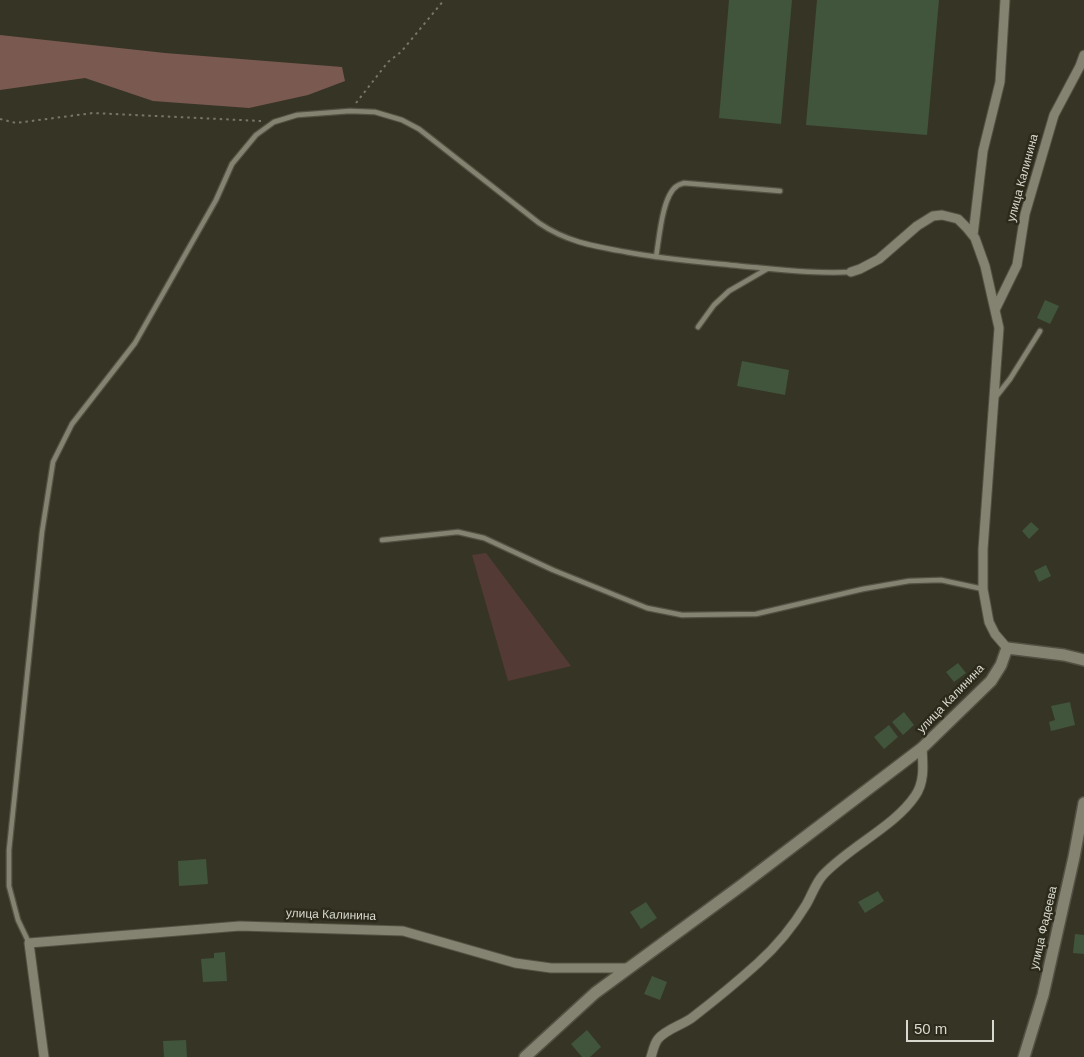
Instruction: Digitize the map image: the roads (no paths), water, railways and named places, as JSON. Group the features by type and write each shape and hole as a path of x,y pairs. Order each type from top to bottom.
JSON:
{"street":[{"path":"973,235 983,152 1000,82 1005,0"},
{"name":"улица Калинина","path":"995,310 1017,265 1025,214 1054,115 1084,55"},
{"path":"851,272 879,259 917,226 933,216 942,215 958,220 973,235 985,266 999,328 983,549 982,589 989,622 1007,648 1064,655 1084,660"},
{"name":"улица Калинина","path":"526,1057 595,993 742,885 922,748 991,681 1001,665 1007,648"},
{"path":"651,1057 657,1040 692,1018 775,947 793,926 823,875 843,856 888,823 916,796 921,784 922,748"},
{"name":"улица Фадеева","path":"1024,1057 1042,995 1074,857 1084,803"},
{"name":"улица Калинина","path":"30,942 240,926 403,931 515,963 551,968 628,968"},
{"path":"30,942 44,1057"}],"lane":[{"path":"30,942 18,920 9,886 9,850 42,532 53,462 72,424 135,342 216,200 232,164 256,135 274,122 297,115 350,111 375,112 402,120 419,129 539,223 556,234 576,242 656,258 833,273 851,272"},
{"path":"656,258 665,207 676,186 684,183 780,191"},
{"path":"698,327 714,305 729,291 768,268"},
{"path":"995,399 1040,331"},
{"path":"382,540 458,532 484,538 553,570 647,608 682,615 756,614 863,588 909,581 941,580 982,589"}]}
